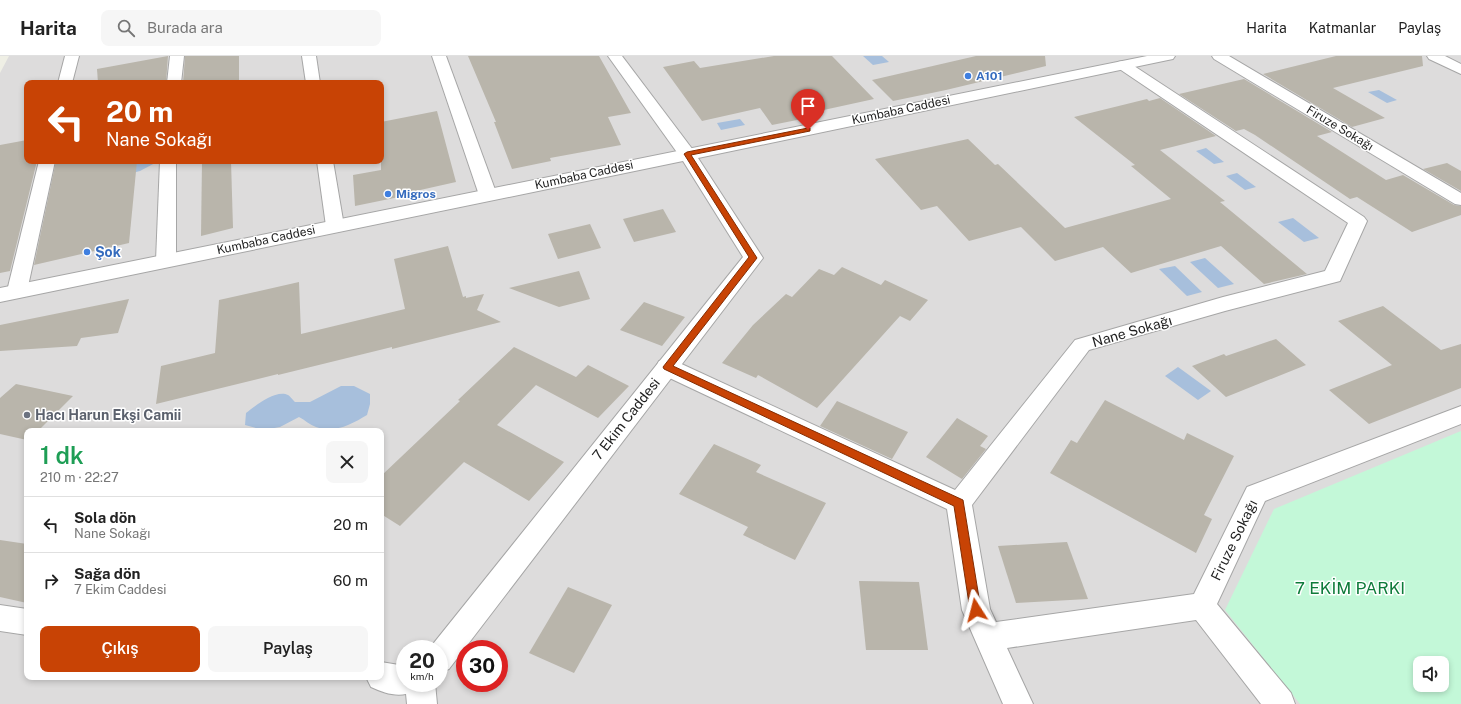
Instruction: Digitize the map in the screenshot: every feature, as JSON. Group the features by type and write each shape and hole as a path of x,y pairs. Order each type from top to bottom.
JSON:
{"street":[{"path":"66,80 72,56"},
{"path":"174,80 177,56"},
{"path":"309,56 313,80"},
{"path":"439,56 488,195"},
{"name":"Kumbaba Caddesi","path":"9,293 1168,56"},
{"name":"Firuze Sokağı","path":"1219,56 1461,200"},
{"path":"1434,56 1461,70"},
{"path":"621,57 687,154"},
{"name":"Nane Sokağı","path":"959,503 1082,345 1223,304 1332,276 1358,221 1123,65"},
{"name":"7 Ekim Caddesi","path":"448,647 753,258 687,154"},
{"path":"9,293 46,164"},
{"path":"166,261 168,164"},
{"path":"325,164 335,226"},
{"path":"667,367 959,503 976,610 1018,704"},
{"name":"Firuze Sokağı","path":"1202,606 1256,494 1461,415"},
{"path":"987,637 1202,606 1280,704"},
{"path":"0,618 24,622"},
{"path":"384,678 396,680"},
{"path":"421,692 422,704"}],"shaded area":[{"path":"9,56 1461,56 1461,704 0,704 0,73"}],"green space":[{"name":"7 EKİM PARKI","path":"1461,431 1461,704 1300,704 1225,610 1274,509"}],"water":[{"path":"863,56 882,56 889,62 873,65"},
{"path":"1379,90 1397,100 1387,103 1368,92"},
{"path":"740,119 745,125 721,130 717,123"},
{"path":"1206,148 1224,162 1214,164 1196,151"},
{"path":"132,164 153,164 140,171 128,174"},
{"path":"1237,173 1256,187 1245,190 1226,176"},
{"path":"1293,218 1319,238 1304,242 1278,222"},
{"path":"1205,258 1234,284 1218,288 1190,262"},
{"path":"1175,266 1202,292 1187,296 1159,269"},
{"path":"1178,367 1211,391 1198,400 1165,376"},
{"path":"341,386 354,386 370,394 370,404 367,415 349,425 340,428 320,428 299,417 280,427 274,428 256,428 245,425 246,413 272,396 283,394 289,396 295,402 310,402"}],"building":[{"path":"168,56 166,80 98,80 97,69"},
{"path":"185,56 239,56 239,80 183,80"},
{"path":"468,56 599,56 631,113 608,117 621,145 550,158 551,161 512,169 494,122 496,122"},
{"path":"774,56 832,56 874,99 819,111 822,115 772,125 760,108 702,121 663,67 694,61 700,68"},
{"path":"976,56 1045,56 1046,66 893,101 872,80"},
{"path":"1336,56 1422,56 1423,66 1333,88 1385,118 1352,127 1263,74"},
{"path":"1244,79 1332,132 1317,136 1386,180 1403,175 1454,205 1461,206 1461,215 1412,232 1357,197 1350,199 1255,135 1244,129 1236,131 1179,94"},
{"path":"1160,98 1216,136 1160,150 1225,201 1220,202 1307,274 1264,284 1221,246 1131,273 1103,247 1055,261 1021,227 969,241 937,206 921,210 875,159 968,139 995,165 998,164 1065,228 1171,199 1131,166 1135,165 1074,117 1147,99 1149,101"},
{"path":"437,111 456,182 398,195 399,197 355,206 353,175 381,170 381,164 384,164 384,121"},
{"path":"24,141 24,164 36,164 10,271 0,273 0,145"},
{"path":"1447,163 1461,171 1461,191 1423,169"},
{"path":"55,164 137,164 129,243 34,265"},
{"path":"202,164 231,164 233,228 201,236"},
{"path":"663,209 676,232 634,242 623,219"},
{"path":"590,224 601,248 558,259 548,234"},
{"path":"448,246 463,297 466,296 466,298 484,294 477,310 501,322 156,404 161,366 215,353 219,300 299,282 301,334 405,309 394,259"},
{"path":"842,267 881,285 885,280 928,300 910,321 900,316 817,408 758,375 756,378 722,363 753,325 786,294 792,297 819,269 834,275"},
{"path":"579,271 590,299 559,307 509,288"},
{"path":"129,299 118,333 81,338 77,346 0,351 0,325"},
{"path":"644,302 685,317 662,346 620,330"},
{"path":"1383,306 1441,350 1461,344 1461,388 1369,424 1329,390 1392,365 1338,321"},
{"path":"1276,339 1306,365 1226,397 1192,366 1224,354 1226,356"},
{"path":"514,347 576,377 588,365 629,386 598,418 536,385 497,425 564,462 529,501 464,462 400,526 384,516 384,473 460,401 458,400"},
{"name":"Hacı Harun Ekşi Camii","path":"16,384 73,396 41,428 24,428 24,439 0,434 0,398"},
{"path":"1105,400 1184,440 1187,433 1234,456 1204,515 1212,519 1196,553 1050,473 1071,440 1077,443"},
{"path":"837,401 908,432 892,459 820,426"},
{"path":"957,418 988,436 980,446 986,449 962,479 926,457"},
{"path":"714,444 761,465 756,472 826,503 795,560 743,535 748,527 679,494"},
{"path":"0,540 24,544 24,602 0,597"},
{"path":"1067,542 1088,599 1016,603 998,546"},
{"path":"859,581 919,582 928,650 866,650"},
{"path":"568,587 612,605 574,673 529,653"}],"place":[{"name":"A101","path":"968,76"},
{"name":"Migros","path":"388,194"},
{"name":"Şok","path":"87,252"},
{"name":"Hacı Harun Ekşi Camii","path":"27,415"}],"route":[{"path":"808,130 687,154 753,258 667,367 959,503 976,610"}]}
